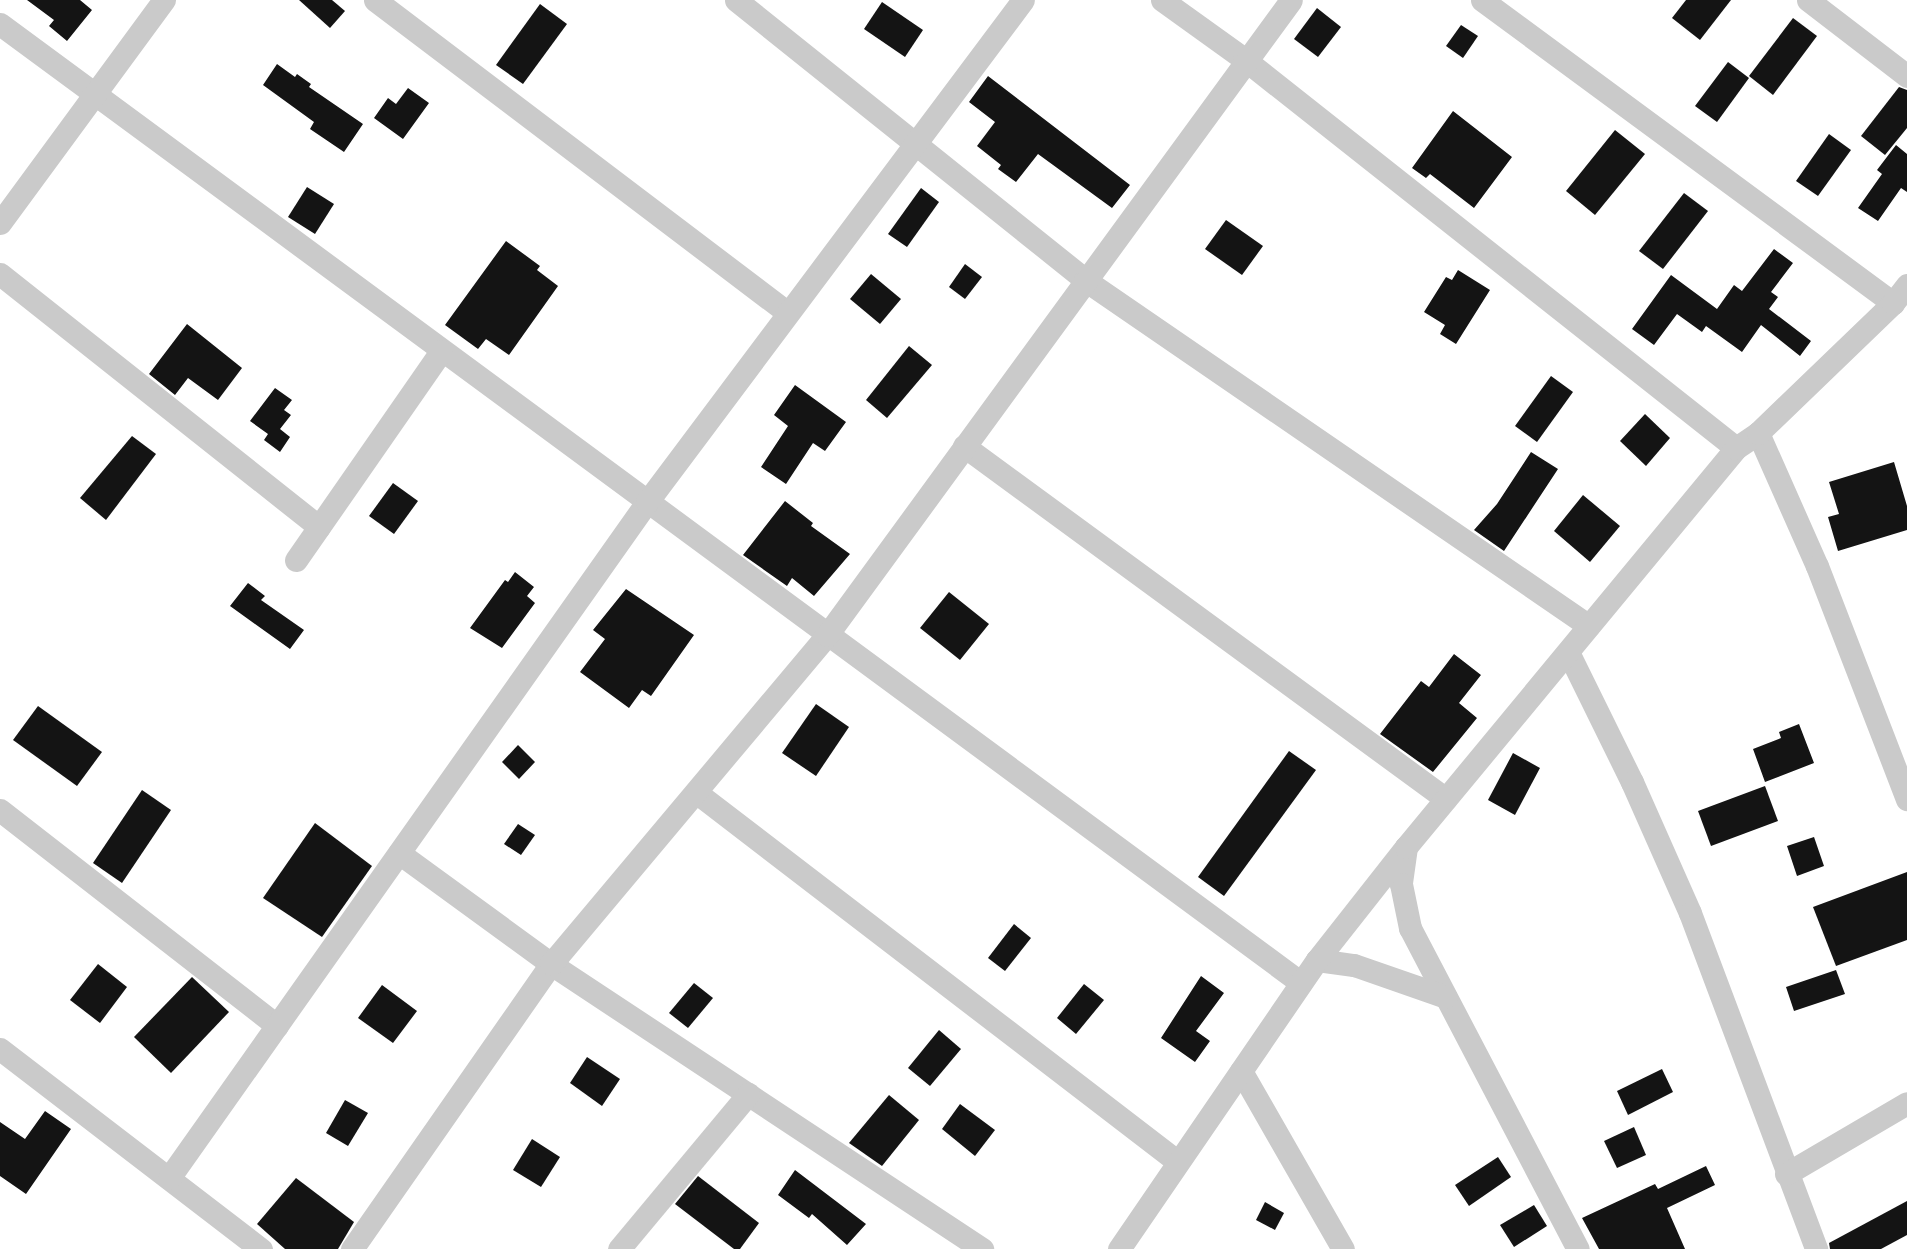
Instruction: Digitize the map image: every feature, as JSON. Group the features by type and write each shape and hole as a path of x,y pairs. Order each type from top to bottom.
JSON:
{"street":[{"path":"0,223 164,0"},
{"path":"375,0 788,313"},
{"path":"736,0 1085,279 1589,626"},
{"path":"169,1178 647,502 1023,0"},
{"path":"1162,0 1244,59 1736,448"},
{"path":"352,1249 551,964 827,635 1244,59 1290,0"},
{"path":"1119,1249 1317,960 1406,847 1736,448 1758,433 1900,294 1482,0"},
{"path":"1808,0 1907,76"},
{"path":"0,24 93,96 1301,983"},
{"path":"0,274 319,527"},
{"path":"296,560 441,351"},
{"path":"1758,433 1817,566 1907,799"},
{"path":"964,446 1446,799"},
{"path":"1568,652 1632,782 1690,914 1816,1249"},
{"path":"697,793 1178,1162"},
{"path":"0,810 276,1026"},
{"path":"1406,847 1401,884 1410,928 1578,1249"},
{"path":"399,853 551,964 982,1249"},
{"path":"1317,960 1354,965 1446,997"},
{"path":"0,1049 261,1249"},
{"path":"1241,1071 1343,1249"},
{"path":"619,1249 748,1094"},
{"path":"1786,1174 1907,1103"}],"building":[{"path":"27,0 80,0 92,10 67,41 49,26 54,20"},
{"path":"299,0 332,0 345,11 330,28"},
{"path":"1686,0 1731,0 1700,40 1672,18"},
{"path":"882,2 923,30 905,57 864,29"},
{"path":"540,4 567,24 523,84 496,65"},
{"path":"1317,8 1341,27 1318,57 1294,39"},
{"path":"1793,18 1817,36 1773,95 1749,76"},
{"path":"1461,25 1478,36 1463,58 1446,46"},
{"path":"1728,62 1749,78 1717,122 1695,106"},
{"path":"277,64 295,77 297,74 311,84 309,87 363,124 344,152 310,129 314,122 263,85"},
{"path":"988,76 1130,185 1112,208 1038,154 1016,182 998,169 1001,165 977,146 995,122 969,102"},
{"path":"1899,87 1907,90 1907,128 1885,155 1861,136"},
{"path":"408,88 429,103 403,139 374,118 388,98 396,104"},
{"path":"1453,111 1512,157 1474,208 1430,174 1426,178 1412,168"},
{"path":"1615,130 1645,154 1595,215 1566,191"},
{"path":"1829,134 1851,150 1818,196 1796,181"},
{"path":"1896,145 1907,154 1907,192 1901,188 1878,221 1858,208 1882,174 1877,170"},
{"path":"307,187 334,204 315,234 288,217"},
{"path":"921,188 939,202 907,247 888,234"},
{"path":"1684,193 1708,211 1663,269 1639,251"},
{"path":"1226,220 1263,246 1242,275 1205,249"},
{"path":"506,241 540,266 537,270 558,286 509,355 486,339 478,349 445,325"},
{"path":"1774,249 1793,263 1771,292 1778,297 1769,309 1811,341 1800,356 1761,325 1742,352 1706,326 1702,332 1677,314 1654,345 1632,329 1671,275 1717,309 1734,285 1742,291"},
{"path":"965,264 982,277 965,299 949,287"},
{"path":"1458,270 1490,290 1456,344 1440,334 1445,325 1424,312 1446,277 1452,280"},
{"path":"871,274 901,299 880,324 850,299"},
{"path":"187,324 242,368 218,400 188,378 175,395 149,374"},
{"path":"909,346 932,365 887,418 866,400"},
{"path":"1551,376 1573,392 1537,442 1515,426"},
{"path":"795,385 846,422 825,451 813,443 786,484 761,467 788,426 774,415"},
{"path":"275,388 292,400 284,410 291,415 280,429 290,437 280,452 264,440 268,434 250,421"},
{"path":"1645,414 1670,438 1646,466 1620,441"},
{"path":"132,436 156,454 106,520 80,498"},
{"path":"1531,452 1558,469 1504,551 1474,530 1497,504"},
{"path":"1894,462 1907,506 1907,530 1838,551 1828,517 1839,514 1829,482"},
{"path":"393,483 418,501 394,534 369,516"},
{"path":"1583,495 1620,526 1590,562 1554,531"},
{"path":"785,501 813,523 811,526 850,554 814,596 792,578 787,586 743,555"},
{"path":"515,572 534,587 527,596 535,603 502,648 470,628 505,580 508,582"},
{"path":"248,583 265,596 261,600 304,630 290,649 230,606"},
{"path":"626,589 694,635 651,696 642,690 629,708 580,672 605,639 593,630"},
{"path":"949,592 989,624 960,660 920,628"},
{"path":"1454,654 1481,675 1459,703 1477,718 1433,772 1380,734 1421,681 1429,687"},
{"path":"816,704 849,727 816,776 782,753"},
{"path":"38,706 102,752 77,786 13,740"},
{"path":"1799,724 1814,763 1765,782 1753,749 1781,738 1779,732"},
{"path":"518,745 535,762 519,779 502,762"},
{"path":"1289,751 1316,770 1224,896 1198,877"},
{"path":"1513,753 1540,768 1515,815 1488,800"},
{"path":"1765,786 1778,821 1711,846 1698,811"},
{"path":"142,790 171,810 122,883 93,863"},
{"path":"315,823 372,866 322,937 263,898"},
{"path":"518,824 535,835 521,855 504,844"},
{"path":"1814,837 1824,866 1797,876 1787,846"},
{"path":"1907,872 1907,940 1836,966 1813,907"},
{"path":"1014,924 1031,938 1005,971 988,958"},
{"path":"98,964 127,987 100,1023 70,1000"},
{"path":"1836,970 1845,994 1794,1011 1786,987"},
{"path":"1201,976 1224,993 1196,1031 1210,1041 1195,1062 1161,1038"},
{"path":"192,977 229,1012 171,1073 134,1037"},
{"path":"694,983 713,998 688,1028 669,1013"},
{"path":"1084,984 1104,1000 1076,1034 1057,1018"},
{"path":"382,985 417,1011 393,1043 358,1018"},
{"path":"939,1030 961,1049 930,1086 908,1068"},
{"path":"587,1057 620,1079 602,1106 570,1083"},
{"path":"1662,1069 1673,1092 1628,1115 1617,1091"},
{"path":"889,1095 919,1120 882,1166 849,1143"},
{"path":"345,1100 368,1113 348,1146 326,1133"},
{"path":"960,1104 995,1130 975,1156 942,1129"},
{"path":"45,1111 71,1129 26,1194 0,1176 0,1122 25,1139"},
{"path":"1634,1127 1646,1155 1617,1168 1604,1141"},
{"path":"532,1139 560,1157 541,1187 513,1170"},
{"path":"1498,1157 1511,1177 1469,1206 1455,1185"},
{"path":"1706,1166 1715,1185 1667,1208 1685,1249 1599,1249 1582,1218 1655,1184 1658,1189"},
{"path":"795,1170 866,1224 847,1245 812,1214 809,1218 778,1195"},
{"path":"698,1176 759,1223 740,1249 734,1249 675,1204"},
{"path":"296,1178 354,1222 338,1249 285,1249 257,1224"},
{"path":"1907,1201 1907,1235 1881,1249 1830,1249 1829,1243"},
{"path":"1265,1202 1284,1213 1275,1230 1256,1220"},
{"path":"1534,1205 1547,1226 1514,1247 1500,1225"}]}
